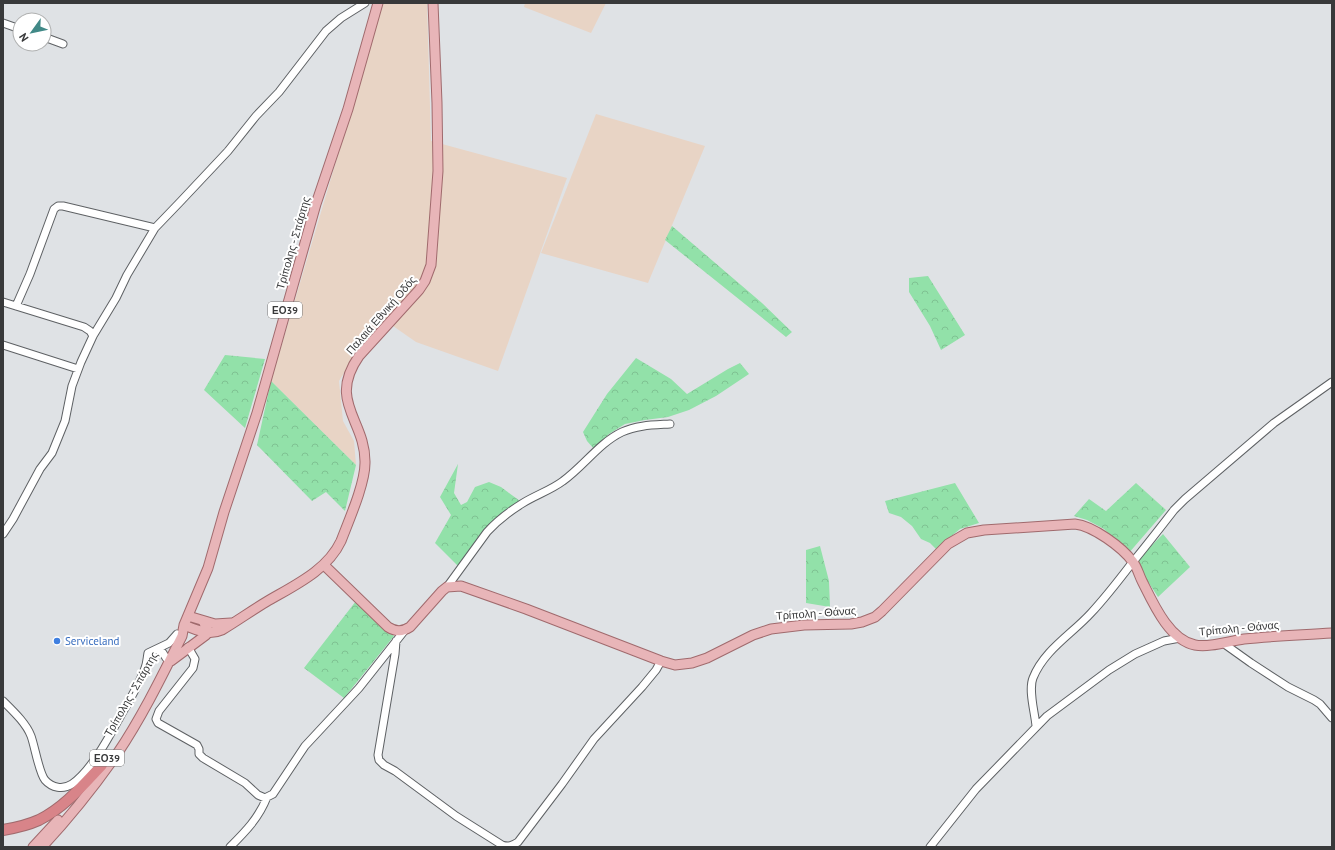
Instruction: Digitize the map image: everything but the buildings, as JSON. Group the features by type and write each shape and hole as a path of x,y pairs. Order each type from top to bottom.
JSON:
{"highway":[{"path":"3,830 26,825 50,814 70,798 102,764"}],"main road":[{"name":"Τρίπολης - Σπάρτης","path":"33,847 82,792 102,764 127,727 182,636 184,625 208,568 224,512 257,413 316,204 348,109 378,3"},
{"name":"Παλαιά Εθνική Οδός","path":"207,632 217,632 303,580 324,565 337,549 341,541 360,489 365,465 365,450 348,404 347,385 352,367 359,356 414,297 425,281 431,265 438,171 438,103 433,3"},
{"name":"Τρίπολη - Θάνας","path":"447,587 461,586 474,590 661,661 675,665 684,665 707,658 753,635 772,629 804,625 851,624 869,620 882,611 948,544 975,531 1081,524 1110,540 1133,562 1156,608 1165,622 1180,638 1195,645 1203,646 1245,639 1332,633"},
{"path":"324,565 388,627 397,631 405,630 410,627 447,587"},
{"path":"188,616 220,625 233,622"},
{"path":"167,661 203,638 207,632 207,629 203,621"},
{"name":"Τρίπολης - Σπάρτης","path":"42,847 74,809 117,753 146,706 167,661 177,634 184,625"},
{"path":"184,625 207,632"}],"street":[{"path":"3,534 13,519 40,469 52,453 65,421 72,386 93,336 134,262 155,228 228,151 256,116 279,92 326,31 341,18 365,3"},
{"path":"52,40 63,44"},
{"path":"16,306 30,274 54,209 58,206 82,210 155,228"},
{"path":"3,302 84,327 90,330 93,336"},
{"path":"3,345 78,369"},
{"path":"1036,726 1031,688 1032,679 1040,664 1063,638 1081,624 1101,602 1174,510 1185,499 1274,423 1332,382"},
{"path":"447,587 487,532 495,524 523,503 554,488 609,440 622,432 634,428 670,424"},
{"path":"230,847 253,823 260,813 267,797 272,794 305,746 359,688 405,630"},
{"path":"3,701 24,723 31,734 41,774 45,780 56,788 71,785 82,775 93,761 113,729 140,680 146,666 148,653 169,643 177,634"},
{"path":"930,847 980,784 1052,711 1109,670 1135,654 1164,641 1180,638"},
{"path":"396,641 378,755 379,760 456,816 502,845 507,846 511,846 518,842 594,739 642,687 656,670 661,661"},
{"path":"1223,643 1288,687 1320,704 1332,718"},
{"path":"188,647 195,660 194,668 159,711 156,719 158,723 197,745 199,754 203,758 245,783 258,795 267,797"},
{"path":"157,649 163,653 167,661"}],"shaded area":[{"path":"383,3 427,3 431,141 567,178 498,371 416,342 393,326 358,350 339,381 343,421 354,441 356,465 271,381"},
{"path":"525,3 606,3 591,33 524,7"},
{"path":"596,114 705,146 648,283 541,253"}],"green space":[{"path":"672,226 762,303 792,332 786,337 665,240"},
{"path":"928,276 965,335 941,350 930,326 909,292 909,278"},
{"path":"225,355 265,359 245,428 204,390"},
{"path":"636,358 671,379 687,394 740,363 749,374 716,396 689,410 668,417 625,424 609,434 594,449 587,441 583,432 607,394"},
{"path":"271,381 356,465 345,511 326,492 312,501 257,445"},
{"path":"458,464 454,493 461,505 467,502 475,487 489,482 501,487 520,501 488,526 458,566 435,543 451,515 440,497"},
{"path":"955,483 979,523 960,529 937,550 930,543 921,539 912,526 901,517 889,513 885,501"},
{"path":"1136,483 1166,510 1128,554 1104,529 1087,520 1074,516 1089,499 1106,511"},
{"path":"1163,534 1190,567 1158,597 1135,562"},
{"path":"820,546 829,581 830,607 806,603 806,550"},
{"path":"356,601 394,636 344,698 304,668"}],"place":[{"name":"Serviceland","path":"57,641"}]}
